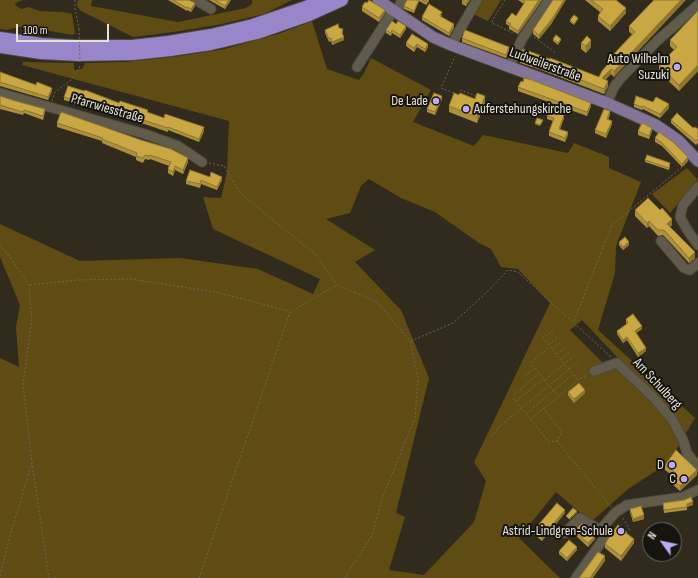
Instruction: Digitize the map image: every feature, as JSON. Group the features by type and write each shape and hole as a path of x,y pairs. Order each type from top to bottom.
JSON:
{"highway":[{"path":"0,47 40,53 78,55 133,54 212,44 257,33 308,11 322,0"},
{"path":"0,38 41,44 76,46 106,47 154,44 211,36 308,11 342,0"}],"main road":[{"name":"Ludweilerstraße","path":"378,0 432,37 454,47 607,103 656,125 678,140 696,159"}],"street":[{"path":"196,0 211,9"},
{"path":"357,66 402,0"},
{"path":"454,47 477,0"},
{"path":"509,68 525,35 549,0"},
{"path":"607,103 614,87 621,78 657,41 698,5"},
{"name":"Pfarrwiesstraße","path":"0,93 146,134 178,146 202,162"},
{"path":"698,187 683,205 680,217 698,244"},
{"path":"661,241 684,268 690,270 698,263"},
{"name":"Am Schulberg","path":"594,371 617,363 653,397 672,419 683,440 687,453 697,465"},
{"path":"600,530 617,511 627,505 683,497 698,490"},
{"path":"565,533 580,518 600,530 604,537 576,578"}],"path":[{"path":"50,107 55,92 71,80 79,69 79,29 75,0"},
{"path":"505,0 492,19 492,23 525,35 556,53"},
{"path":"454,47 441,88 459,95 461,90 480,98"},
{"path":"573,322 612,225 696,159"},
{"path":"202,162 224,166 240,193 315,254 337,285 377,302 410,341 418,377 415,418 383,496 372,535 345,578"},
{"path":"0,245 29,285 32,319 23,385 32,463 49,578"},
{"path":"410,341 453,323 487,292 508,270 518,272 617,363"},
{"path":"29,285 78,280 131,279 215,292 290,312"},
{"path":"199,578 290,312 337,285"},
{"path":"553,330 543,338 578,380"},
{"path":"548,344 558,336"},
{"path":"552,349 562,341"},
{"path":"557,355 567,346"},
{"path":"531,362 550,347"},
{"path":"561,359 571,351"},
{"path":"516,401 575,355"},
{"path":"491,436 521,408 579,361"},
{"path":"532,365 558,396"},
{"path":"525,376 534,368"},
{"path":"530,419 578,380 594,371"},
{"path":"514,395 539,374"},
{"path":"526,414 574,374"},
{"path":"513,398 549,442 557,441"},
{"path":"543,408 562,432 557,441"},
{"path":"557,441 617,511 631,532"},
{"path":"0,576 9,539 32,463"}],"shaded area":[{"path":"0,0 23,0 15,5 21,9 29,7 40,11 72,14 75,33 72,35 29,27 19,27 7,30 0,29"},
{"path":"78,0 92,0 91,6 178,22 246,8 252,4 252,0 292,0 264,14 217,25 133,37 81,11 77,6"},
{"path":"481,0 501,0 488,21 473,14"},
{"path":"312,21 327,69 359,80 371,58 431,90 413,122 474,146 483,135 568,153 574,143 609,157 609,168 641,182 616,246 615,273 598,330 695,418 668,463 628,489 591,522 556,492 519,538 560,578 0,578 0,358 19,367 16,327 20,305 0,257 0,224 80,261 180,258 258,269 313,294 320,279 213,229 203,197 221,198 227,172 229,121 22,65 23,62 74,63 74,70 82,69 85,63 124,62 181,56 225,49 281,33","holes":["369,179 401,198 435,212 479,243 491,249 501,267 518,269 550,303 474,462 486,481 474,522 424,575 389,570 405,517 396,513 429,378 401,310 355,262 375,250 326,219 350,213 361,186","582,320 619,359 605,365 570,330"]},
{"path":"687,168 698,180 670,213 652,194"}],"building":[{"path":"173,0 189,0 195,3 191,9"},
{"path":"215,0 229,0 225,6"},
{"path":"369,0 385,10 379,18 362,7 365,2 367,3"},
{"path":"407,0 419,0 414,11 404,6"},
{"path":"523,0 539,0 518,31 506,21 512,13 516,16 525,2"},
{"path":"553,0 564,0 552,19 539,35 533,30"},
{"path":"591,0 616,0 626,8 610,26 598,16 603,9"},
{"path":"654,0 681,0 614,71 611,69 602,78 608,81 604,89 520,57 523,49 599,77 613,58 611,57 635,32 629,26"},
{"path":"429,4 442,12 440,16 454,24 449,33 422,17"},
{"path":"698,11 698,65 679,85 659,65 677,47 670,40"},
{"path":"574,15 578,18 574,24 570,20"},
{"path":"392,21 396,24 398,21 406,26 400,35 392,30 391,33 386,30"},
{"path":"338,24 339,28 343,29 342,33 344,37 332,42 325,30"},
{"path":"465,30 509,47 506,55 462,38"},
{"path":"412,34 428,44 425,49 417,44 414,48 406,43"},
{"path":"556,35 561,39 558,43 553,39"},
{"path":"587,36 591,40 586,46 581,43"},
{"path":"0,72 36,85 37,82 52,88 48,97 0,82"},
{"path":"524,78 591,103 587,112 518,87 521,81 523,82"},
{"path":"68,86 84,91 85,90 119,103 120,101 148,110 147,112 164,118 165,114 204,127 199,139 168,127 64,97"},
{"path":"434,93 442,96 435,112 427,109"},
{"path":"454,93 459,95 460,93 475,99 477,93 485,96 477,117 449,106"},
{"path":"0,96 45,109 43,116 0,105"},
{"path":"636,96 653,102 656,97 669,104 660,114 643,106 634,104"},
{"path":"604,109 610,111 607,119 612,121 606,134 595,130"},
{"path":"549,110 564,115 559,129 568,132 565,138 549,132 554,118 547,116"},
{"path":"61,112 171,149 188,158 183,170 175,166 173,172 168,169 171,162 150,155 145,155 143,158 136,156 137,153 102,139 103,138 57,123"},
{"path":"677,113 693,128 695,127 698,129 698,139 696,141 671,120"},
{"path":"537,118 543,120 540,125 535,123"},
{"path":"642,123 652,128 649,136 638,131"},
{"path":"659,132 673,142 688,157 682,164 662,143 655,138"},
{"path":"647,155 670,163 669,168 645,160"},
{"path":"190,170 210,177 211,172 222,177 217,187 201,180 200,184 186,181"},
{"path":"648,198 660,210 662,208 672,219 667,224 695,252 689,258 665,231 658,230 649,221 647,223 635,210"},
{"path":"625,237 629,242 623,247 619,242"},
{"path":"633,314 642,326 635,331 646,348 638,353 627,337 623,340 617,331 628,323 626,319"},
{"path":"579,383 585,390 574,399 568,392"},
{"path":"676,450 697,470 680,486 671,478 676,473 665,465"},
{"path":"691,497 693,502 687,504 687,507 664,510 663,503 684,500"},
{"path":"557,503 565,510 542,537 534,530"},
{"path":"641,506 644,515 633,519 630,509"},
{"path":"573,508 577,511 569,519 566,516"},
{"path":"582,523 595,536 588,543 574,531"},
{"path":"618,525 634,539 621,556 605,544 610,536 610,529 615,529"},
{"path":"569,540 577,547 567,558 559,551"},
{"path":"598,552 605,556 590,578 579,578"}],"place":[{"name":"Auto Wilhelm Suzuki","path":"677,67"},
{"name":"De Lade","path":"436,101"},
{"name":"Auferstehungskirche","path":"466,109"},
{"name":"D","path":"672,465"},
{"name":"C","path":"684,479"},
{"name":"Astrid-Lindgren-Schule","path":"621,531"}]}
